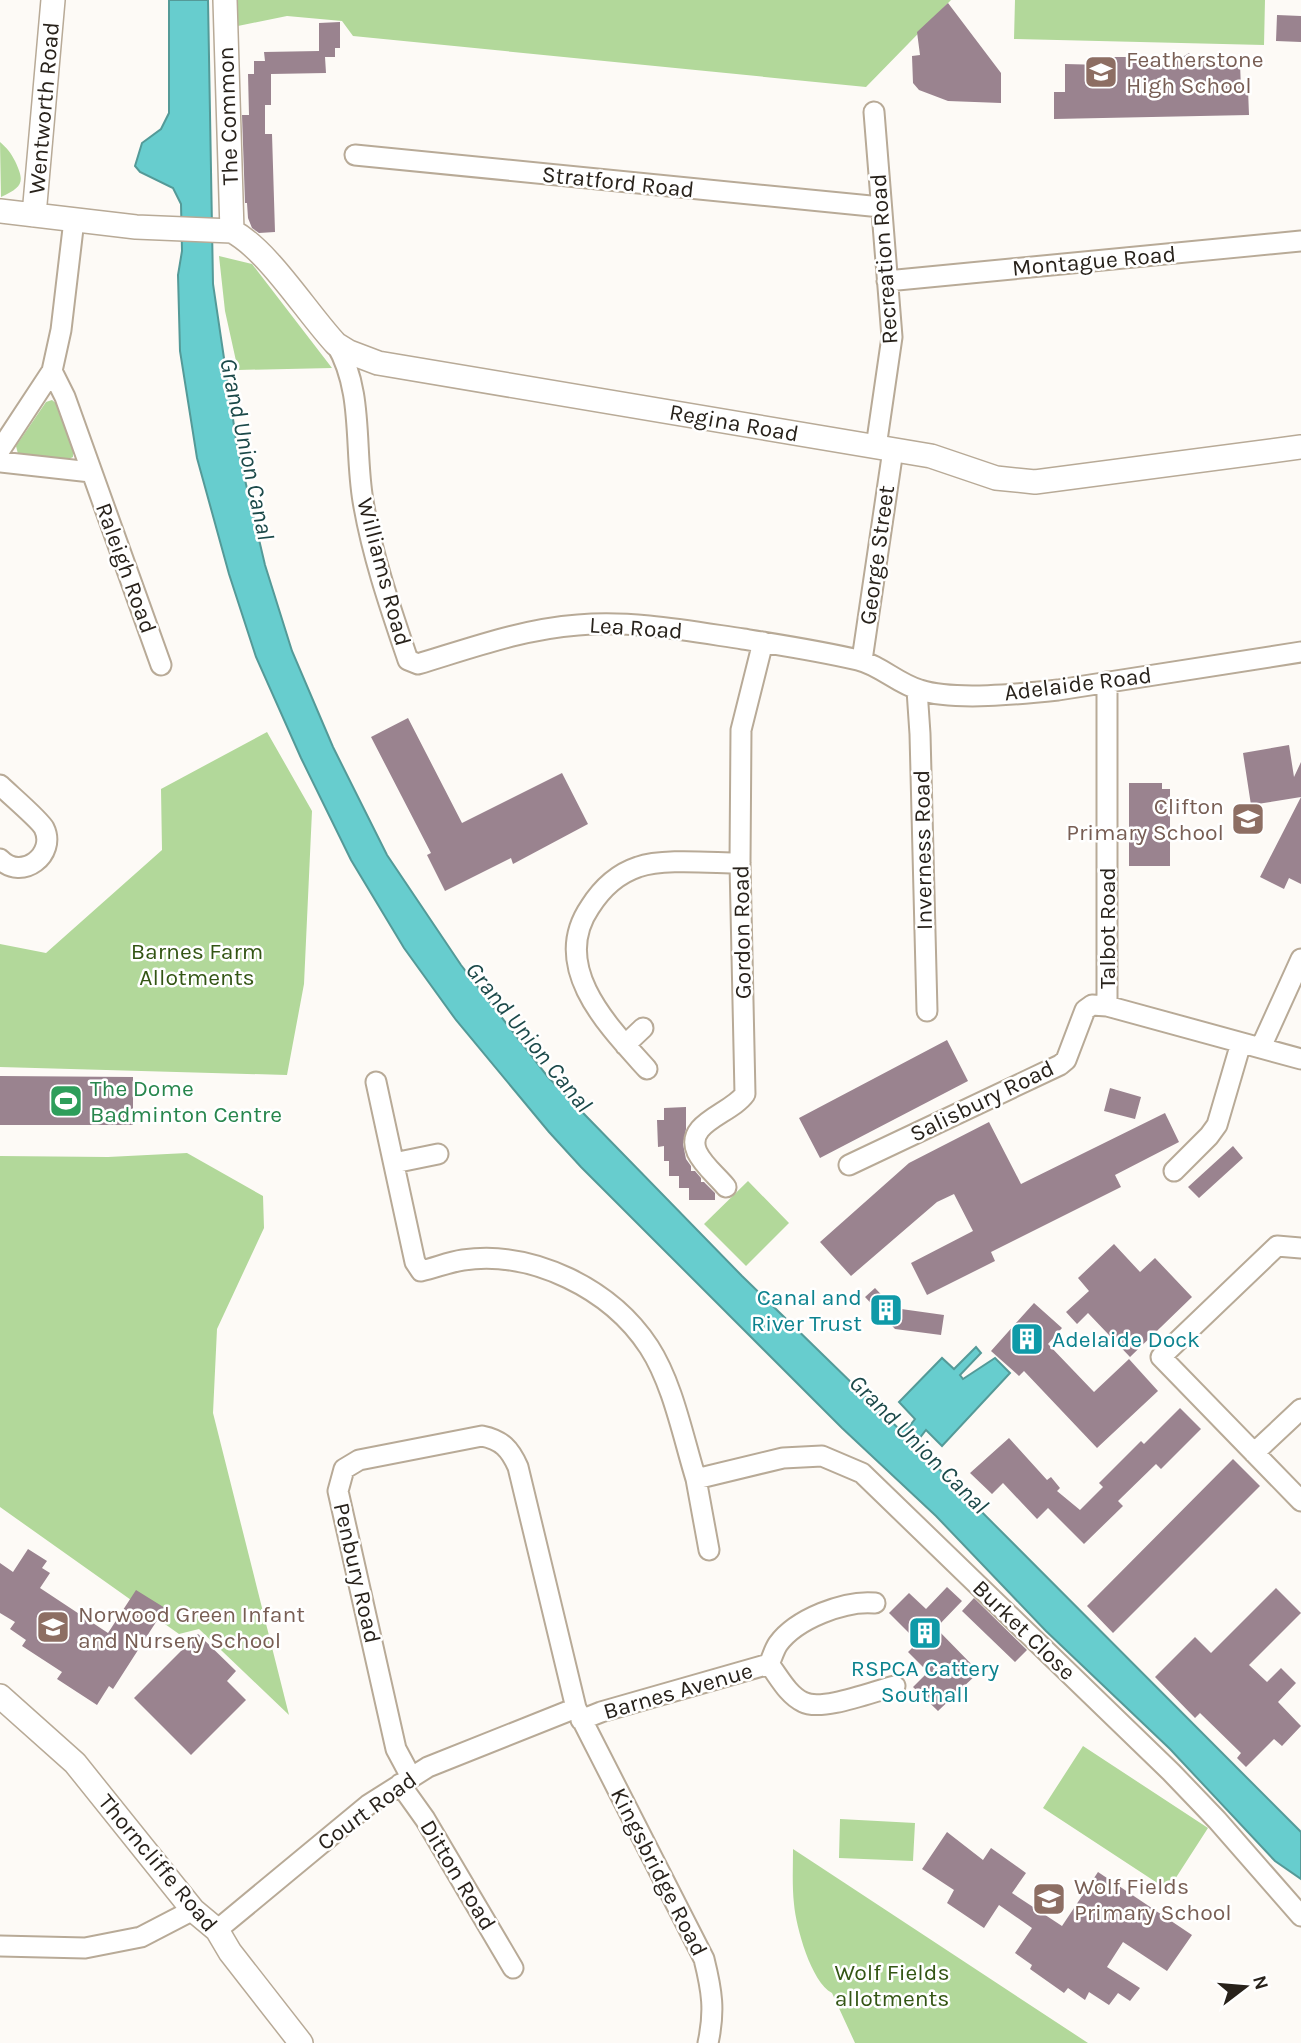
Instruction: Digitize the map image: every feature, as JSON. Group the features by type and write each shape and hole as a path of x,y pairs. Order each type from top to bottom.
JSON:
{"street":[{"name":"Wentworth Road","path":"34,215 52,0"},
{"name":"The Common","path":"225,0 225,231"},
{"name":"Recreation Road","path":"874,112 892,346 885,449"},
{"name":"Stratford Road","path":"355,155 881,207"},
{"path":"0,211 176,231 225,231"},
{"path":"0,450 52,371 61,330 74,220"},
{"name":"Regina Road","path":"225,231 243,237 261,255 336,344 363,358 393,366 948,460 996,478 1035,482 1301,447"},
{"name":"Montague Road","path":"887,281 1301,241"},
{"name":"Williams Road","path":"336,344 348,368 354,393 362,497 370,540 408,660 414,664"},
{"path":"354,393 357,383 368,371 393,366"},
{"name":"Raleigh Road","path":"52,371 65,397 161,665"},
{"name":"George Street","path":"862,660 885,449"},
{"name":"Raleigh Road","path":"0,462 91,472"},
{"name":"Lea Road","path":"414,664 512,636 579,624 657,628 763,642 862,660"},
{"name":"Gordon Road","path":"726,1187 697,1154 694,1140 698,1128 738,1104 746,1094 740,863 741,730 763,642"},
{"name":"Adelaide Road","path":"862,660 917,690 934,694 1017,694 1301,652"},
{"name":"Talbot Road","path":"1107,682 1107,1006"},
{"name":"Inverness Road","path":"917,690 927,1011"},
{"path":"0,785 44,828 46,846 37,861 23,869 7,867 0,859"},
{"path":"648,1069 593,1005 583,983 577,960 577,937 584,915 600,891 609,883 619,875 641,866 740,863"},
{"path":"1261,1047 1301,959"},
{"name":"Salisbury Road","path":"849,1165 1060,1065 1066,1060 1085,1010 1092,1005 1107,1006"},
{"path":"1107,1006 1301,1059"},
{"path":"625,1045 643,1028"},
{"path":"1174,1171 1217,1125 1232,1040"},
{"path":"376,1082 415,1262 421,1271 464,1260 506,1260 547,1269 587,1288 620,1312 650,1348 671,1394 696,1479 709,1550"},
{"path":"394,1163 438,1154"},
{"path":"1301,1248 1277,1246 1161,1357 1301,1501"},
{"path":"1254,1453 1301,1409"},
{"name":"Penbury Road","path":"406,1781 396,1749 338,1491 344,1469 359,1460 482,1436 497,1439 511,1451 518,1468 579,1714"},
{"name":"Burket Close","path":"696,1479 783,1458 822,1456 862,1473 1171,1772 1301,1916"},
{"name":"Barnes Avenue","path":"579,1714 769,1664 777,1645 794,1628 841,1606 862,1602 875,1603"},
{"path":"769,1664 790,1692 803,1703 818,1707 895,1686"},
{"name":"Thorncliffe Road","path":"0,1696 75,1763 193,1910 217,1930 230,1952 302,2043"},
{"name":"Court Road","path":"217,1930 368,1805 428,1767 579,1714"},
{"name":"Kingsbridge Road","path":"579,1714 704,1959 712,1989 713,2018 708,2043"},
{"name":"Ditton Road","path":"406,1781 425,1819 513,1968"},
{"path":"0,1946 85,1948 141,1937 193,1910"}],"green space":[{"path":"233,0 951,0 866,87 353,36 342,21 287,16 233,27"},
{"path":"1015,0 1265,0 1264,45 1014,39"},
{"path":"0,142 13,158 21,179 18,187 1,197"},
{"path":"219,256 252,264 332,368 238,370 225,311"},
{"path":"52,400 57,404 73,448 73,457 65,461 18,454 16,446 46,402"},
{"name":"Barnes Farm Allotments","path":"267,732 312,811 304,984 287,1075 0,1067 0,944 46,953 162,850 161,789"},
{"path":"187,1153 263,1196 264,1228 217,1329 213,1413 289,1715 199,1629 179,1634 0,1507 0,1156 108,1157"},
{"path":"748,1181 789,1223 746,1266 704,1224"},
{"path":"1083,1746 1208,1828 1168,1890 1043,1808"},
{"path":"840,1819 915,1823 913,1861 839,1858"},
{"name":"Wolf Fields allotments","path":"793,1849 1088,2043 855,2043 832,1993 817,1978 801,1939 794,1904"}],"water":[{"path":"169,0 208,0 213,284 237,446 265,565 292,651 333,747 387,855 461,965 548,1077 742,1276 899,1429 908,1428 915,1419 899,1402 942,1358 954,1369 976,1347 981,1353 960,1375 963,1379 995,1358 1010,1373 942,1446 926,1430 919,1439 918,1448 1301,1832 1301,1879 1275,1861 1170,1749 1046,1631 936,1516 842,1428 581,1167 456,1020 404,948 351,860 256,657 229,574 197,458 180,351 178,275 182,251 181,204 173,188 140,172 135,166 142,143 161,129 169,113"}],"building":[{"path":"948,3 1001,73 1001,103 948,101 919,90 913,83 912,56 920,55 917,32"},
{"path":"1277,15 1301,16 1301,42 1276,41"},
{"path":"340,22 340,48 335,48 335,57 325,57 326,73 271,74 271,105 265,105 265,134 272,134 275,232 259,233 252,228 245,203 242,115 249,115 248,74 254,74 254,61 265,61 264,52 319,51 319,23"},
{"path":"1220,52 1226,63 1240,63 1241,89 1248,89 1249,115 1054,119 1054,92 1065,92 1065,64 1104,65 1104,57 1132,57 1133,63 1173,63 1189,53 1199,64"},
{"path":"408,718 462,823 562,773 588,824 513,864 511,858 445,891 427,855 431,853 371,737"},
{"path":"1289,745 1294,777 1301,762 1301,797 1251,805 1243,753"},
{"path":"1129,783 1162,783 1162,789 1170,789 1170,866 1129,866"},
{"path":"1301,797 1301,884 1289,878 1284,889 1260,877"},
{"path":"947,1040 968,1081 820,1158 799,1118"},
{"name":"The Dome Badminton Centre","path":"0,1076 133,1077 133,1125 0,1125"},
{"path":"1110,1088 1141,1097 1135,1119 1104,1111"},
{"path":"686,1107 683,1144 686,1159 691,1171 695,1171 701,1182 715,1193 715,1200 689,1200 689,1188 679,1188 679,1176 669,1176 669,1161 664,1161 664,1146 658,1147 657,1120 664,1120 664,1108"},
{"path":"1165,1113 1179,1142 1115,1175 1121,1187 991,1252 995,1261 927,1295 911,1263 973,1231 954,1194 937,1202 851,1276 820,1242 909,1163 989,1122 1021,1184"},
{"path":"1233,1146 1243,1158 1199,1198 1188,1187"},
{"path":"1114,1244 1140,1272 1155,1258 1192,1297 1130,1357 1088,1313 1077,1324 1066,1312 1089,1291 1078,1278"},
{"name":"Canal and River Trust","path":"875,1288 894,1308 944,1315 941,1335 895,1329 865,1297"},
{"path":"1034,1303 1062,1328 1048,1344 1094,1392 1129,1359 1158,1391 1097,1448 1024,1371 1019,1376 991,1351"},
{"path":"1180,1408 1201,1429 1161,1469 1156,1464 1118,1501 1123,1506 1084,1544 1048,1508 1037,1519 1003,1483 992,1494 970,1473 1009,1438 1047,1480 1051,1477 1060,1488 1057,1491 1080,1510 1103,1487 1099,1483 1141,1441 1144,1444"},
{"path":"1233,1459 1260,1486 1113,1633 1087,1606"},
{"name":"Norwood Green Infant and Nursery School","path":"28,1549 47,1561 42,1568 50,1573 40,1588 108,1633 136,1590 165,1608 113,1689 109,1686 97,1705 57,1679 62,1672 22,1646 26,1640 10,1629 15,1622 0,1613 0,1563 13,1572"},
{"path":"947,1587 962,1601 936,1628 979,1672 938,1711 913,1687 928,1672 908,1652 918,1642 889,1613 909,1593 926,1609"},
{"path":"1276,1588 1301,1613 1249,1665 1267,1682 1281,1668 1296,1683 1278,1702 1301,1726 1282,1746 1274,1739 1246,1767 1237,1758 1241,1753 1200,1713 1195,1718 1155,1677 1195,1637 1211,1653"},
{"path":"974,1598 1027,1650 1015,1662 962,1611"},
{"path":"198,1634 236,1671 227,1681 246,1700 191,1755 134,1698"},
{"path":"947,1832 983,1860 991,1848 1026,1873 1012,1893 1062,1926 1098,1872 1192,1935 1167,1971 1123,1942 1107,1967 1140,1988 1130,2001 1118,1993 1109,2005 1089,1992 1085,2000 1068,1988 1064,1993 1030,1969 1032,1965 1015,1953 1032,1928 999,1905 984,1928 947,1903 954,1890 922,1869"}],"place":[{"name":"Featherstone High School","path":"1101,72"},
{"name":"Clifton Primary School","path":"1248,819"},
{"name":"The Dome Badminton Centre","path":"66,1101"},
{"name":"Canal and River Trust","path":"886,1310"},
{"name":"Adelaide Dock","path":"1027,1339"},
{"name":"Norwood Green Infant and Nursery School","path":"53,1627"},
{"name":"RSPCA Cattery Southall","path":"925,1633"},
{"name":"Wolf Fields Primary School","path":"1049,1899"}],"water label":[{"name":"Grand Union Canal","path":"247,449"},
{"name":"Grand Union Canal","path":"529,1037"},
{"name":"Grand Union Canal","path":"919,1444"}]}
